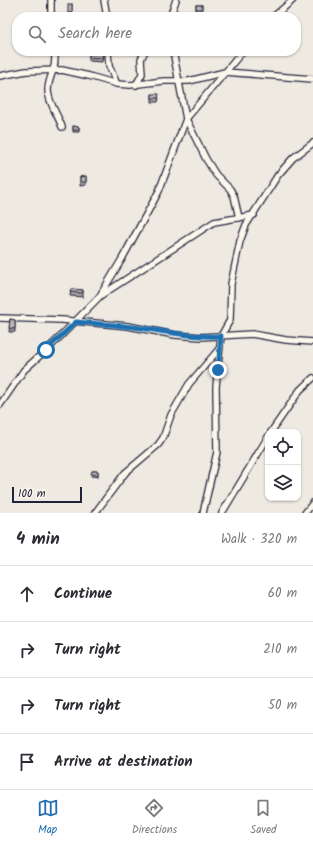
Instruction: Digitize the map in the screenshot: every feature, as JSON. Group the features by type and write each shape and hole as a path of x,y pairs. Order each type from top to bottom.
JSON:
{"street":[{"path":"51,0 51,12"},
{"path":"104,0 106,12"},
{"path":"172,12 176,0"},
{"path":"279,12 293,0"},
{"path":"54,56 55,70 51,76 48,92 50,101 62,126"},
{"path":"108,56 109,66 117,84"},
{"path":"136,85 142,74 141,59 142,56"},
{"path":"174,56 186,119 206,159 216,175 230,189 234,196 239,218"},
{"path":"0,405 24,370 76,322 100,296 159,191 186,119 239,56"},
{"path":"0,76 26,71 55,70 77,72 117,84 136,85 164,81 189,81 225,72 313,79"},
{"path":"203,513 217,452 216,387 221,336 230,320 231,284 240,241 246,225 285,166 313,143"},
{"path":"100,296 214,222 222,219 254,215"},
{"path":"0,318 76,322 148,329 175,335 201,337 252,334 286,340 313,342"},
{"path":"95,513 125,473 158,445 163,438 171,415 189,384 214,356 220,345"},
{"path":"273,429 300,390 313,378"},
{"path":"222,513 265,442"},
{"path":"305,513 313,503"}],"building":[{"path":"68,4 72,4 72,12 68,12"},
{"path":"196,5 202,5 202,9 196,9"},
{"path":"89,56 102,56 102,58"},
{"path":"152,94 159,94 158,98 152,98"},
{"path":"73,126 79,127 79,130 73,130"},
{"path":"86,176 86,182 80,182 80,177"},
{"path":"71,289 83,290 83,293 70,292"},
{"path":"10,319 15,320 15,329 9,328"},
{"path":"92,471 98,471 98,475 91,474"}],"route":[{"path":"46,350 76,322 128,326 175,335 201,337 221,336 218,370"}]}
